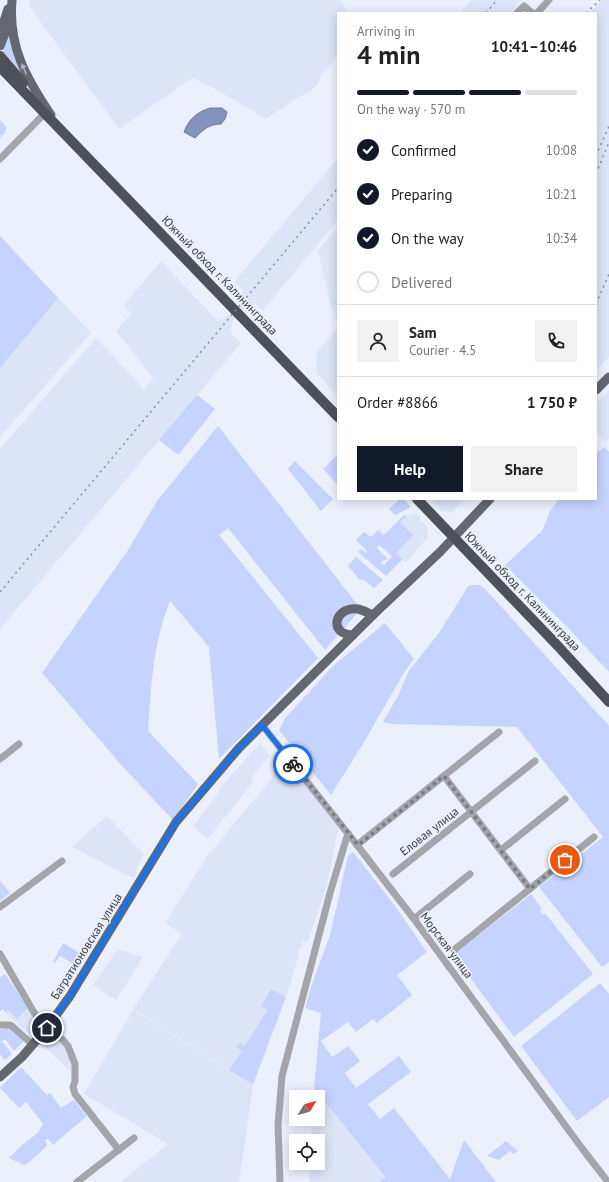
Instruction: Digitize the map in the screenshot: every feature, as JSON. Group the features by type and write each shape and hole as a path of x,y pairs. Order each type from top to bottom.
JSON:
{"highway":[{"path":"0,56 47,114"},
{"name":"Южный обход г. Калининграда","path":"0,67 337,416"},
{"name":"Южный обход г. Калининграда","path":"418,500 557,645 609,702"}],"main road":[{"path":"0,12 6,0"},
{"path":"11,0 10,17 17,50 31,85 47,114"},
{"path":"0,33 11,0"},
{"path":"0,46 10,17"},
{"path":"597,389 609,377"},
{"name":"Багратионовская улица","path":"0,1076 33,1045 70,996 176,822 239,748 373,615 440,552 489,500"},
{"path":"353,635 342,633 338,628 336,623 339,615 350,610 358,610 373,615"}],"street":[{"path":"538,12 549,0"},
{"path":"518,12 524,6 531,12"},
{"path":"0,159 47,114"},
{"name":"Морская улица","path":"262,725 358,845 608,1182"},
{"path":"358,845 500,732"},
{"path":"0,759 19,744"},
{"name":"Еловая улица","path":"393,874 535,761"},
{"path":"444,776 530,889"},
{"path":"501,850 565,799"},
{"path":"280,1182 278,1125 282,1076 330,893 348,833"},
{"path":"454,950 594,837"},
{"path":"0,907 62,861"},
{"path":"414,919 470,874"},
{"path":"0,954 39,1021 63,1040 71,1052 75,1064 75,1081 73,1087 75,1094 119,1150"},
{"path":"0,1025 10,1025 33,1045"},
{"path":"77,1182 134,1138"}],"shaded area":[{"path":"30,0 341,0 347,12 337,12 337,55 330,66 321,75 318,84 310,91 266,119 212,87 192,78 119,129 29,6"},
{"path":"471,0 521,0 512,12 461,12"},
{"path":"602,0 609,0 609,357 597,369 597,12 591,12"},
{"path":"11,25 32,89 1,55"},
{"path":"210,108 222,108 227,112 225,119 221,124 210,126 195,138 184,132 188,123 194,117"},
{"path":"0,120 6,126 5,133 0,138 2,135 0,135"},
{"path":"337,159 337,221 263,310 255,303 245,307 233,321 230,332 241,343 0,629 0,449 96,338 144,389 153,378 116,331 131,314 124,305 161,261 218,321 228,316 240,302 243,291 234,282"},
{"path":"337,228 337,314 331,307 318,250"},
{"path":"0,236 58,298 0,368"},
{"path":"58,298 91,333 0,437 0,368"},
{"path":"337,314 337,321 334,317"},
{"path":"337,329 337,396 316,372 317,352"},
{"path":"609,390 609,439 605,442 597,432 597,402"},
{"path":"197,395 215,409 178,455 159,440"},
{"path":"218,426 361,609 325,650 228,528 219,535 318,658 219,759 209,647 170,601 164,617 156,649 148,731 198,784 173,820 123,767 42,673 128,550 157,501"},
{"path":"605,447 609,452 609,672 568,628 505,565 542,531 550,511 558,500 597,500 597,452"},
{"path":"337,455 337,484 323,469"},
{"path":"295,461 333,499 321,511 288,469"},
{"path":"399,500 405,500 411,507 395,515 389,509"},
{"path":"431,500 465,500 451,513 441,511"},
{"path":"416,513 421,519 419,521 422,521 427,527 428,537 406,562 396,553 410,532 400,522 406,516"},
{"path":"404,515 406,516 400,522 413,535 396,553 403,559 386,576 358,552 361,549 366,553 367,551 356,540 364,532 371,537 378,530 384,535","holes":["379,545 392,556 384,565 381,562 388,559 377,548"]},
{"path":"356,557 383,580 374,588 364,580 360,580 348,566"},
{"path":"469,585 480,585 486,590 609,726 609,962 602,967 539,887 603,837 517,727 391,724 383,722 399,694 408,672 439,633"},
{"path":"385,623 414,659 405,671 331,795 279,730 286,717 333,666"},
{"path":"260,743 270,756 251,778 254,781 208,839 193,826 220,791 219,790 225,782"},
{"path":"288,763 338,829 326,889 307,943 303,940 301,948 297,951 299,955 286,997 271,989 261,1005 267,1009 245,1046 240,1043 237,1047 242,1051 230,1070 133,1009 182,934 165,923 208,855 281,767"},
{"path":"107,816 144,854 136,870 135,879 72,847"},
{"path":"353,852 395,906 427,952 397,975 412,995 377,1023 373,1019 356,1032 348,1022 321,1041 332,1057 348,1046 360,1061 345,1073 356,1088 399,1056 411,1072 368,1104 380,1119 394,1108 450,1179 464,1140 496,1182 380,1182 385,1177 325,1102 325,1090 316,1090 314,1088 321,1013 305,1008 330,935 348,856"},
{"path":"0,880 10,893 0,901"},
{"path":"531,894 542,909 540,911 542,915 545,913 593,974 514,1037 453,955"},
{"path":"63,943 76,951 84,959 79,967 60,956 55,963 53,962"},
{"path":"119,950 143,957 116,1000 93,985 115,953"},
{"path":"5,974 28,1008 17,1019 8,1010 5,1012 3,1009 0,1011 0,977"},
{"path":"600,983 609,994 609,1097 577,1121 521,1046"},
{"path":"271,989 286,997 253,1085 229,1070 242,1051 236,1047 240,1043 245,1046 267,1010 261,1006"},
{"path":"28,1008 38,1025 29,1034 5,1012 8,1010 17,1019"},
{"path":"133,1010 253,1085 239,1182 121,1182 168,1144 84,1094"},
{"path":"10,1026 24,1041 14,1051 5,1039 2,1041 12,1054 5,1060 0,1054 0,1030"},
{"path":"54,1037 61,1042 67,1051 73,1064 72,1073 45,1047"},
{"path":"21,1067 47,1095 50,1093 61,1108 74,1100 87,1116 53,1145 48,1139 45,1140 47,1144 46,1147 24,1165 9,1158 22,1145 38,1133 43,1124 26,1102 19,1108 0,1088"},
{"path":"325,1102 385,1178 380,1182 309,1182 310,1170 325,1170 325,1134 311,1134 312,1126 325,1126"},
{"path":"506,1141 518,1151 513,1154 510,1151 499,1160 487,1156"}],"railway":[{"path":"487,12 497,0"},
{"path":"587,12 600,0"},
{"path":"597,154 609,126"},
{"path":"597,172 609,142"},
{"path":"0,592 337,189"},
{"path":"597,302 609,274"}],"way so far":[{"path":"293,764 358,845 444,776 530,889 565,860"}],"route":[{"path":"47,1028 70,996 176,822 239,748 262,725 293,764"}]}
